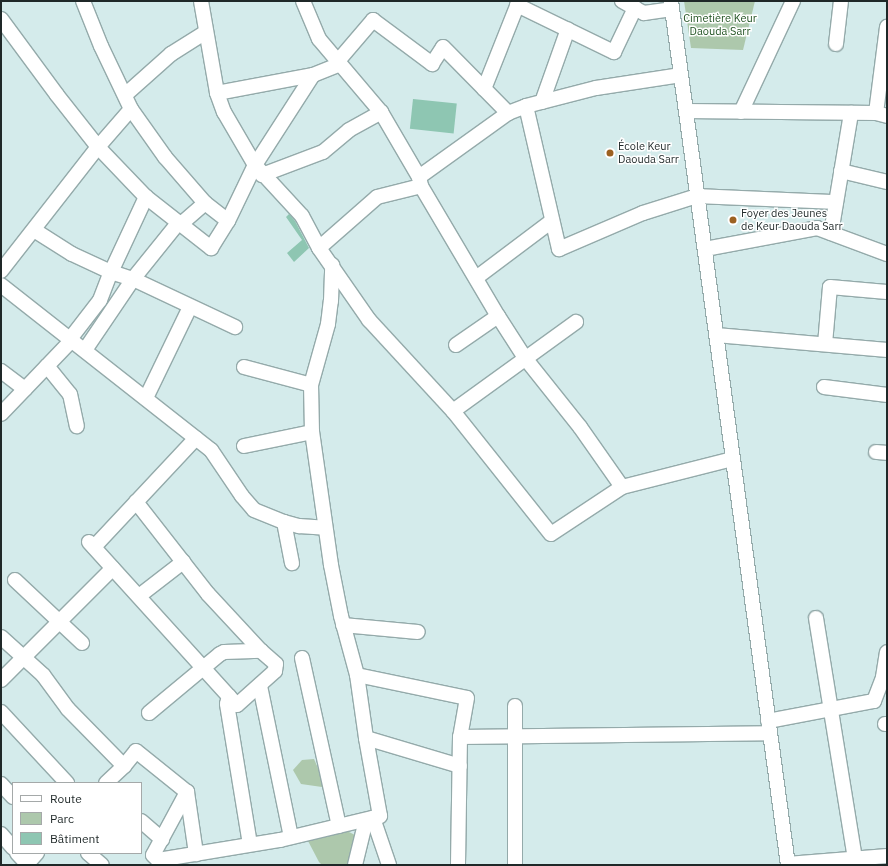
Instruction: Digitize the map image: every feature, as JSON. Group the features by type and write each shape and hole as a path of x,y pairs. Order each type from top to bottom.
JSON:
{"street":[{"path":"83,1 100,46 131,109 165,157 205,203 228,221"},
{"path":"201,1 217,93 224,112 258,170 302,216 319,248 369,320 453,411 551,534 622,487 733,459"},
{"path":"303,1 319,39 381,112 498,316 525,358 580,428 622,487"},
{"path":"622,1 644,13 672,5 788,864 887,856"},
{"path":"741,112 793,1"},
{"path":"836,44 839,2"},
{"path":"484,89 518,3 614,52 635,8"},
{"path":"1,19 57,95 98,147 146,197 211,248 313,75"},
{"path":"217,93 313,75 339,63 373,20 432,64 443,47 508,113"},
{"path":"686,111 882,114 887,28"},
{"path":"542,102 568,29"},
{"path":"125,95 171,54 206,32"},
{"path":"319,248 377,196 420,182 508,113 526,106 596,88 681,75"},
{"path":"526,106 559,249 643,212 697,196 836,202"},
{"path":"1,271 98,147 131,109"},
{"path":"258,170 323,152 349,130 381,112"},
{"path":"831,233 851,113"},
{"path":"841,171 887,182"},
{"path":"1,414 71,339 100,300 111,272 146,197"},
{"path":"85,350 133,279 180,223 205,203"},
{"path":"476,278 552,220"},
{"path":"704,249 817,228 887,254"},
{"path":"34,230 72,254 111,272 133,279 235,327"},
{"path":"187,792 153,855 157,863 196,854 291,837 380,816 366,738 357,675 343,624 330,564 312,432 311,385 328,324 331,301 332,265"},
{"path":"1,285 211,450 242,496 254,510 284,522 299,526 325,528"},
{"path":"824,344 830,287 887,292"},
{"path":"146,398 190,307"},
{"path":"456,345 498,316"},
{"path":"453,411 576,322"},
{"path":"716,335 887,350"},
{"path":"47,366 70,394 77,426"},
{"path":"244,368 311,385"},
{"path":"1,371 25,390"},
{"path":"824,387 887,395"},
{"path":"244,446 312,432"},
{"path":"136,502 208,594 276,664 277,669 260,686 237,705 92,544 136,502 196,438"},
{"path":"284,522 292,563"},
{"path":"139,596 183,562"},
{"path":"1,680 113,568"},
{"path":"15,580 82,643"},
{"path":"816,618 854,859"},
{"path":"343,624 418,632"},
{"path":"1,637 43,675 68,709 124,766"},
{"path":"149,713 222,652 261,650"},
{"path":"460,737 769,727 830,710 874,701 885,677 887,652"},
{"path":"302,658 339,826"},
{"path":"357,675 467,698 460,737 458,865"},
{"path":"260,686 291,837"},
{"path":"229,696 227,704 250,844"},
{"path":"515,706 516,865"},
{"path":"1,712 66,782"},
{"path":"366,738 460,766"},
{"path":"107,782 124,766 136,751 187,792 196,854"},
{"path":"1,784 12,796"},
{"path":"355,865 369,819"},
{"path":"369,819 390,865"},
{"path":"142,822 162,839"},
{"path":"1,834 12,848"},
{"path":"20,859 34,854"},
{"path":"89,854 102,865"}],"green space":[{"name":"Cimetière Keur Daouda Sarr","path":"684,1 755,1 743,50 691,48"},
{"path":"314,759 325,784 322,787 301,784 293,770 302,760"},
{"path":"339,827 359,837 353,865 322,865 307,839"}],"building":[{"path":"413,99 457,104 454,133 410,129"},
{"path":"289,214 295,221 309,248 294,262 287,253 302,240 286,217"}],"place":[{"name":"École Keur Daouda Sarr","path":"610,153"},
{"name":"Foyer des Jeunes de Keur Daouda Sarr","path":"733,220"}]}
